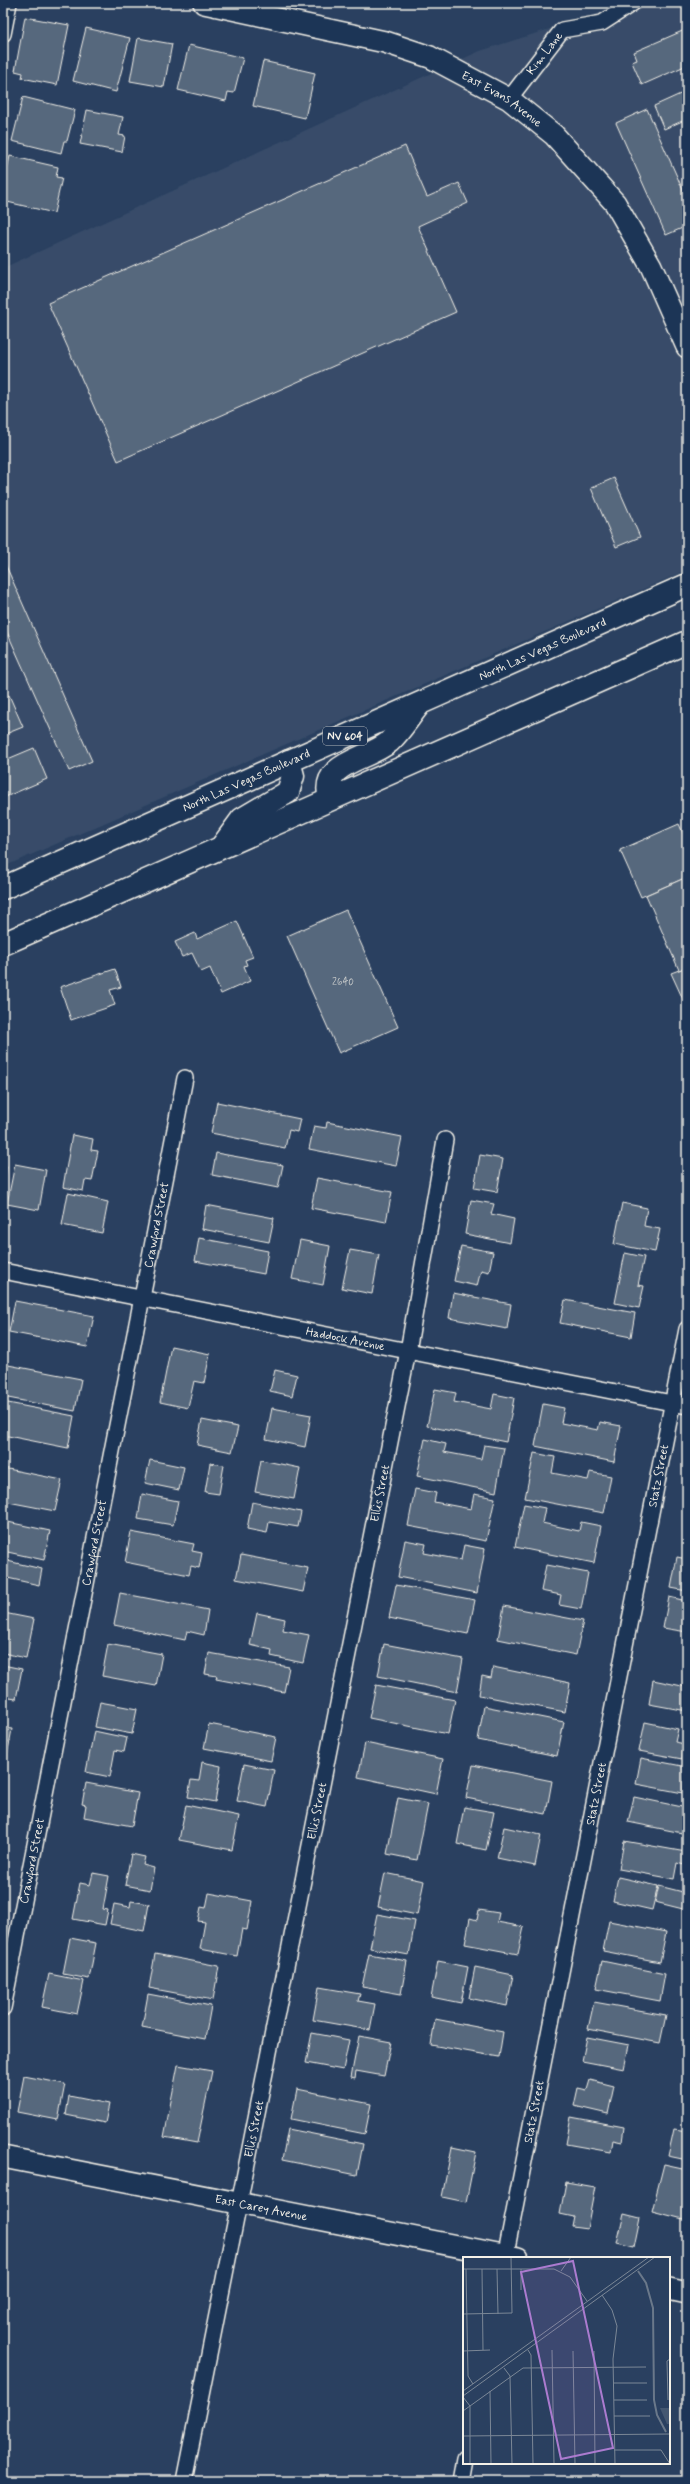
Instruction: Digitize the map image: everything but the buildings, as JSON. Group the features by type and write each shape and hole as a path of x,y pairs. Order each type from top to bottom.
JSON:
{"main road":[{"name":"North Las Vegas Boulevard","path":"3,888 687,585"},
{"path":"3,944 687,642"},
{"path":"330,799 326,788 331,775 339,769 389,742 420,703"},
{"path":"222,846 242,819 288,792 293,776 289,761"}],"street":[{"path":"3,34 9,3"},
{"name":"East Evans Avenue","path":"204,3 385,42 430,57 509,99 554,135 615,203 651,266 687,347"},
{"name":"Kim Lane","path":"509,99 562,30 602,23 633,3"},
{"name":"Crawford Street","path":"3,2008 185,1078"},
{"name":"Ellis Street","path":"184,2481 408,1351 445,1140"},
{"name":"Haddock Avenue","path":"3,1272 687,1406"},
{"name":"Statz Street","path":"510,2257 687,1329"},
{"name":"East Carey Avenue","path":"3,2157 510,2257"},
{"path":"670,2289 687,2293"},
{"path":"460,2481 463,2464"}],"shaded area":[{"path":"632,3 687,3 687,570 3,867 3,268 480,51"}]}
